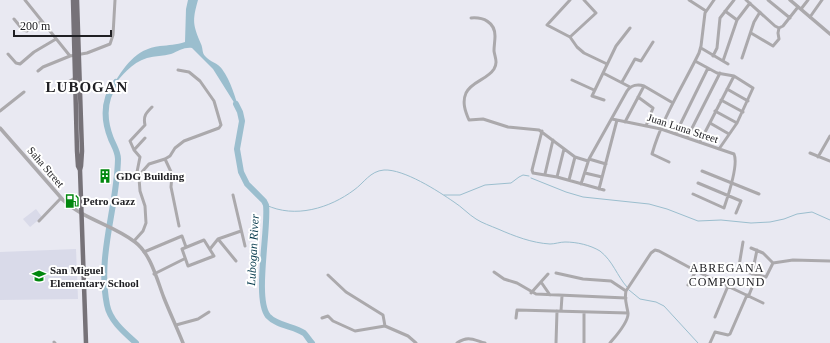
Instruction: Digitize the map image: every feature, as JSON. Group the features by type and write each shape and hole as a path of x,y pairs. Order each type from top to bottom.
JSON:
{"main road":[{"path":"73,0 77,151 78,166 80,170"},
{"path":"77,0 74,56 82,151 80,170 86,343"}],"street":[{"path":"25,0 56,38 74,56"},
{"path":"38,71 43,67 110,44 113,35 115,0"},
{"path":"570,0 547,26 570,37 580,50 607,64"},
{"path":"570,37 596,13 584,0"},
{"path":"689,0 706,10"},
{"path":"669,162 652,154 673,103 701,48 706,10 714,0"},
{"path":"713,56 717,48 720,20 734,0"},
{"path":"746,0 779,28"},
{"path":"768,0 790,18"},
{"path":"790,0 830,34"},
{"path":"751,32 774,46 779,39 779,28 783,26 808,0"},
{"path":"810,17 822,0"},
{"path":"723,61 737,20 750,3"},
{"path":"725,11 737,20"},
{"path":"742,58 760,12"},
{"path":"471,18 484,18 492,25 495,36 494,53 496,61 490,74 473,84 465,94 464,106 469,120 483,119 508,127 542,131 575,157 606,164"},
{"path":"14,19 25,31 42,21"},
{"path":"604,100 592,96 594,90 619,41 630,28"},
{"path":"8,54 16,63 20,64 34,52 56,38"},
{"path":"622,82 635,59 641,61 653,42"},
{"path":"701,48 728,64"},
{"path":"695,61 720,73 734,76 753,88 737,123 719,149"},
{"path":"676,133 708,68"},
{"path":"139,178 149,164 170,156 184,141 219,128 221,125 214,100 200,81 189,72 178,70"},
{"path":"603,73 630,87"},
{"path":"688,138 720,73"},
{"path":"700,142 734,76"},
{"path":"54,90 75,78"},
{"path":"572,80 594,90"},
{"path":"582,184 589,160 630,87 639,85 644,86 673,103"},
{"path":"626,122 644,86"},
{"path":"727,89 748,101"},
{"path":"0,111 24,92"},
{"path":"638,97 653,108 646,126"},
{"path":"721,100 743,112"},
{"path":"134,242 143,231 146,223 146,212 140,192 137,172 140,158 130,141 145,125 145,114 152,106"},
{"path":"716,111 737,123"},
{"name":"Juan Luna Street","path":"612,119 676,133 734,154 735,174 732,183"},
{"path":"599,189 617,120"},
{"path":"710,122 729,134"},
{"name":"Saha Street","path":"0,128 71,207 117,231 134,242 144,252"},
{"path":"542,131 532,171 534,174 545,174 604,190"},
{"path":"818,156 830,136"},
{"path":"134,150 145,138"},
{"path":"545,174 553,140"},
{"path":"557,177 564,149"},
{"path":"810,153 830,161"},
{"path":"569,180 575,157"},
{"path":"164,159 173,177 171,187 178,226"},
{"path":"702,171 759,194"},
{"path":"585,173 602,177"},
{"path":"698,183 741,201 736,213"},
{"path":"693,194 724,208 732,183"},
{"path":"233,195 245,246"},
{"path":"39,221 62,198"},
{"path":"210,249 218,239 242,231"},
{"path":"183,343 144,252 182,236 186,247"},
{"path":"218,239 236,261"},
{"path":"204,240 214,256 188,266 184,259 182,249 186,247 204,240"},
{"path":"743,242 739,268 742,272 766,277 773,263"},
{"path":"751,248 763,253 773,263"},
{"path":"610,343 626,322 628,313 626,291 651,253 655,250 763,303"},
{"path":"752,274 757,250"},
{"path":"154,274 184,259"},
{"path":"773,263 792,260 830,261"},
{"path":"688,285 696,271"},
{"path":"494,272 506,280 517,283 531,293 562,296 626,298"},
{"path":"556,273 582,278 611,281 626,291"},
{"path":"531,293 548,274"},
{"path":"328,275 346,292 383,315 385,326"},
{"path":"710,343 716,332 728,335 730,334 757,275"},
{"path":"541,282 550,295"},
{"path":"715,317 728,286"},
{"path":"561,311 562,296"},
{"path":"516,318 517,310 628,313"},
{"path":"556,343 557,311"},
{"path":"176,325 198,319 209,312"},
{"path":"584,312 584,343"},
{"path":"322,318 328,316 355,331 385,326 408,336 416,343"},
{"path":"458,343 461,340 468,338 485,343"}],"shaded area":[{"path":"36,209 42,217 30,227 23,219"},
{"name":"San Miguel Elementary School","path":"76,249 78,299 0,300 0,252"}],"water":[{"path":"188,0 198,0 194,23 203,53 207,58 218,65 225,74 240,112 213,69 192,48 141,60 127,70 112,87 126,66 137,55 151,48 185,42 186,9"}],"waterway":[{"path":"116,82 109,96 106,110 108,132 117,151 118,159 117,177 104,268 105,287 107,305 111,316 118,326 136,343"},
{"name":"Lubogan River","path":"236,104 242,121 237,149 241,172 247,184 264,201 266,205 262,279 264,307 268,316 276,322 304,333 312,343"},
{"path":"266,205 289,211 312,210 334,202 345,196 379,171 384,170 401,173 447,197 478,220 510,234 523,239 550,244 563,242 574,243 588,246 600,251 612,264 627,287"},
{"path":"444,195 460,195 485,185 511,183 523,175 529,176"},
{"path":"531,178 583,197 649,204 698,221 721,220 751,223 770,222 797,214 812,212 830,220"},
{"path":"629,290 640,299 656,302 664,306 698,343"}],"place":[{"name":"GDG Building","path":"105,176"},
{"name":"Petro Gazz","path":"72,201"},
{"name":"San Miguel Elementary School","path":"39,276"}],"district":[{"name":"LUBOGAN","path":"87,87"},
{"name":"ABREGANA COMPOUND","path":"727,275"}]}
